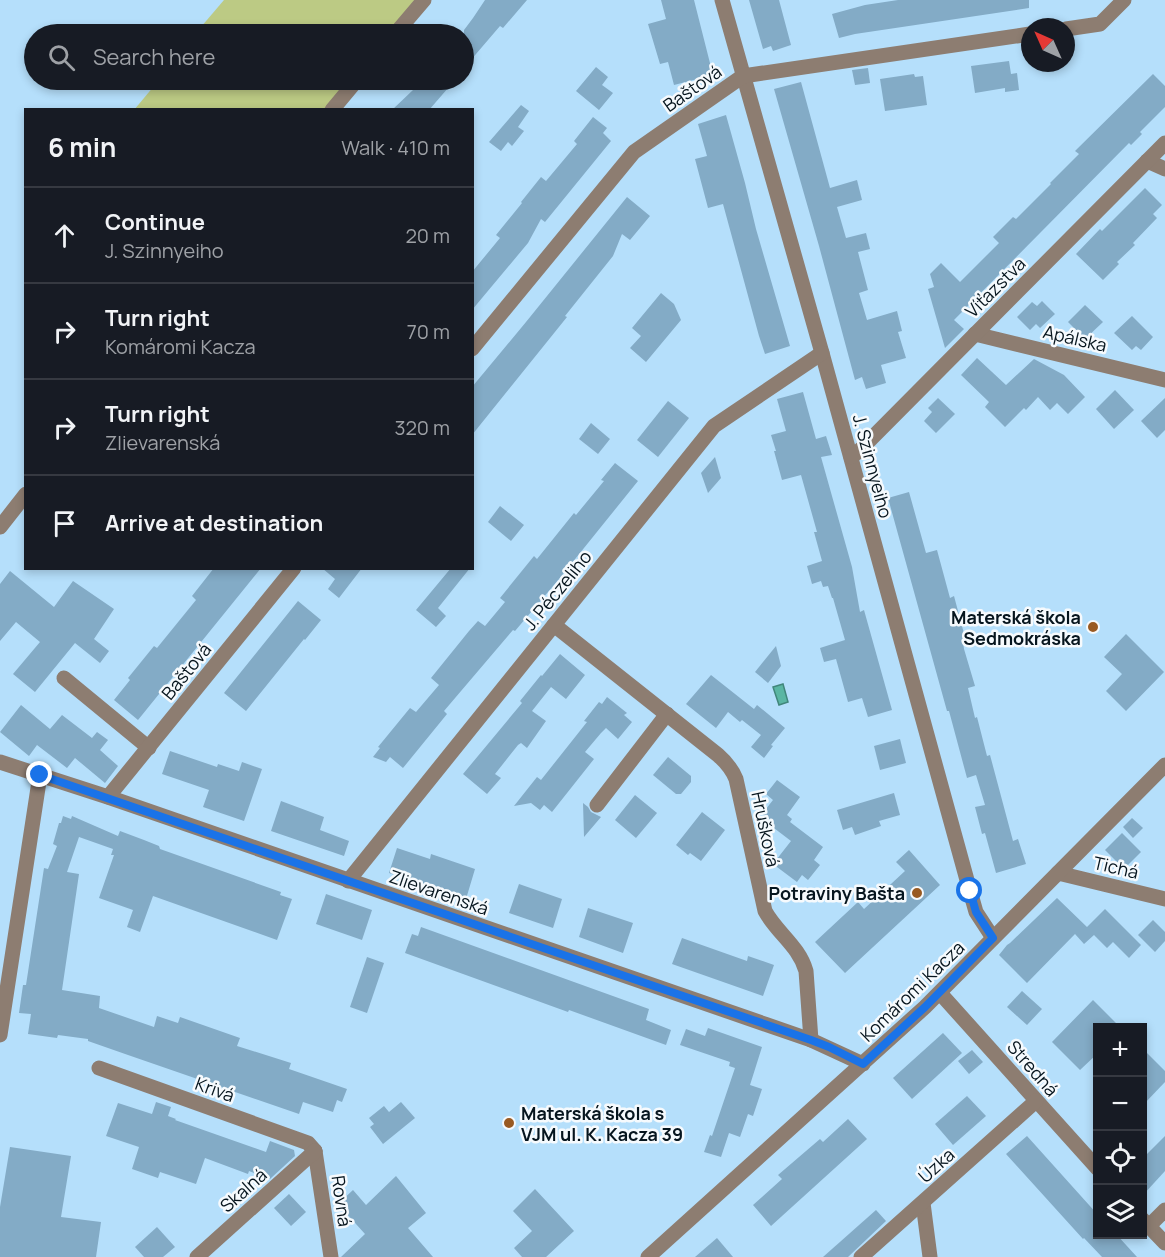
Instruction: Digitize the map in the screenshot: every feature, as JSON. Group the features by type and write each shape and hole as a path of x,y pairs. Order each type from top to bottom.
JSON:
{"street":[{"path":"404,24 424,0"},
{"name":"J. Szinnyeiho","path":"722,0 976,912 993,938"},
{"path":"1075,28 1100,24 1124,0"},
{"name":"Baštová","path":"474,347 634,152 743,76 1021,35"},
{"path":"334,108 349,90"},
{"name":"Víťazstva","path":"851,457 1165,143"},
{"path":"1147,161 1165,169"},
{"name":"Apálska","path":"975,334 1165,380"},
{"name":"J. Péczeliho","path":"348,881 714,426 822,353"},
{"path":"0,527 24,497"},
{"name":"Baštová","path":"108,797 292,570"},
{"name":"Hrušková","path":"554,625 718,755 733,771 765,911 804,963 811,1040"},
{"path":"64,678 148,748"},
{"path":"597,805 667,714"},
{"name":"Zlievarenská","path":"0,762 108,797 811,1040 863,1064"},
{"name":"Komáromi Kacza","path":"648,1257 940,993 1165,765"},
{"path":"0,1035 40,775"},
{"name":"Tichá","path":"1058,873 1165,898"},
{"name":"Stredná","path":"940,993 1093,1164"},
{"name":"Krivá","path":"99,1068 308,1143 315,1151"},
{"name":"Úzka","path":"861,1257 1036,1101"},
{"name":"Skalná","path":"197,1257 315,1151"},
{"name":"Rovná","path":"315,1151 331,1257"},
{"path":"922,1203 930,1257"},
{"path":"1147,1221 1165,1210"},
{"path":"1147,1223 1165,1243"}],"shaded area":[{"path":"224,0 421,0 399,24 204,24"},
{"path":"151,90 342,90 326,108 136,108"},
{"path":"783,684 788,702 779,705 773,687"}],"building":[{"path":"485,0 527,0 503,28 500,26 474,56 474,24 468,24"},
{"path":"661,0 694,0 713,75 674,85 668,62 660,64 648,24 666,19"},
{"path":"749,0 779,0 791,45 773,51 771,46 763,49"},
{"path":"898,0 1029,0 1029,8 839,38 832,14 865,5"},
{"path":"1009,61 1011,74 1017,73 1019,90 1005,92 1005,88 975,93 971,66"},
{"path":"596,67 608,77 602,85 613,93 599,110 576,91"},
{"path":"868,68 870,83 855,85 852,70"},
{"path":"914,74 915,77 923,76 927,105 885,111 880,79"},
{"path":"1153,74 1165,86 1165,107 1140,132 1142,134 1131,145 1129,143 954,320 964,329 945,348 928,289 934,287 930,274 941,263 960,282 999,243 993,237 1013,217 1016,219 1051,184 1079,154 1075,151"},
{"path":"801,82 830,188 857,180 862,200 837,207 846,238 866,233 870,249 858,252 868,290 859,293 867,320 897,311 902,331 898,332 906,358 881,365 886,383 866,389 862,377 855,380 774,89"},
{"path":"413,90 446,90 431,108 394,108"},
{"path":"521,105 529,111 518,127 524,131 512,146 508,142 501,151 489,142"},
{"path":"726,115 790,346 765,354 723,204 708,208 695,159 707,156 698,124"},
{"path":"593,117 607,128 603,133 611,141 545,222 541,219 528,243 474,308 474,270 500,238 496,235 521,202 541,177 546,181 577,144 574,141"},
{"path":"1145,188 1162,205 1153,214 1157,218 1103,280 1076,254"},
{"path":"627,197 650,216 630,240 622,234 613,256 474,433 474,385"},
{"path":"661,293 674,304 681,320 646,362 630,348 641,336 632,328"},
{"path":"1042,301 1055,314 1040,328 1036,324 1030,330 1017,317 1032,302 1037,306"},
{"path":"1085,305 1103,322 1085,339 1068,322"},
{"path":"1132,316 1153,337 1141,350 1136,346 1132,350 1114,333"},
{"path":"977,358 1006,385 1034,359 1064,375 1085,397 1068,414 1057,403 1050,410 1038,397 1005,427 985,407 989,402 961,375"},
{"path":"1115,390 1134,410 1114,429 1096,409"},
{"path":"803,392 816,439 826,436 832,455 821,457 852,567 860,612 864,610 892,710 868,717 862,698 848,702 836,659 824,662 820,648 845,640 828,586 823,587 821,581 812,584 807,566 822,561 814,532 817,532 801,475 782,480 774,451 776,451 771,435 786,431 777,399"},
{"path":"938,398 955,414 936,433 924,421 932,412 928,408"},
{"path":"1165,398 1165,430 1157,438 1141,421"},
{"path":"668,401 689,418 658,457 637,440"},
{"path":"591,423 610,439 598,454 579,439"},
{"path":"715,457 721,478 708,493 701,473"},
{"path":"615,463 638,481 559,579 444,711 447,714 403,768 390,757 386,762 373,757 380,748 378,747 410,708 416,712 439,685 431,678 469,631 478,621 485,626 505,602 500,598 534,556 537,559 574,513 576,515 604,481 601,480"},
{"path":"909,492 926,553 937,550 950,598 954,596 966,641 963,642 964,649 975,686 968,688 975,718 977,717 987,756 990,755 1013,841 1018,839 1026,864 996,873 975,807 985,805 976,775 967,778 888,498"},
{"path":"500,506 524,525 511,541 488,522"},
{"path":"212,570 259,570 138,720 114,700 130,680 128,678 154,646 157,648 196,600 192,596"},
{"path":"324,570 360,570 339,598 328,589 335,579"},
{"path":"449,570 468,570 438,608 446,616 436,627 416,610"},
{"path":"10,571 54,607 73,581 114,609 94,639 109,651 100,663 75,643 35,692 13,674 40,642 16,622 0,641 0,584"},
{"path":"298,601 321,620 246,711 224,693"},
{"path":"1126,634 1164,672 1126,711 1106,691 1122,674 1104,657"},
{"path":"776,646 781,666 768,683 755,672"},
{"path":"560,654 585,675 566,699 551,687 532,711 546,721 527,748 521,743 518,745 495,774 501,778 487,794 463,774"},
{"path":"711,675 754,709 757,705 785,728 764,758 751,747 761,735 742,720 740,722 728,712 716,728 686,704"},
{"path":"607,697 627,713 624,715 632,722 618,739 606,728 601,733 585,752 594,759 552,812 544,805 540,810 531,803 514,806 537,777 541,780 587,722 584,721 599,702 602,704"},
{"path":"21,705 50,729 62,715 92,738 97,732 108,740 100,750 118,766 105,783 75,758 67,768 37,745 29,756 0,732"},
{"path":"900,739 906,763 880,770 874,746"},
{"path":"170,751 217,767 218,764 239,771 242,762 262,769 244,821 203,807 209,790 162,774"},
{"path":"668,757 691,776 691,782 681,794 676,794 653,775"},
{"path":"777,780 800,797 787,815 792,819 790,822 823,847 814,860 820,865 808,880 802,875 797,882 773,864 791,841 770,825 773,823 762,814 773,800 766,794"},
{"path":"894,793 900,815 879,821 881,826 855,835 852,827 843,830 837,810"},
{"path":"635,795 657,813 636,838 615,820"},
{"path":"281,801 324,817 320,830 349,841 344,856 271,831"},
{"path":"583,803 591,812 601,817 584,837"},
{"path":"702,812 725,830 701,861 690,853 688,855 676,845"},
{"path":"63,816 71,819 72,816 118,836 120,831 159,846 160,849 281,892 280,895 292,899 277,940 153,896 140,932 127,927 133,910 99,898 114,855 111,855 113,849 79,837 67,872 79,874 62,990 100,996 99,1008 154,1027 157,1016 178,1023 180,1017 240,1038 237,1046 291,1063 289,1069 347,1089 342,1102 337,1100 333,1112 303,1102 299,1114 88,1041 88,1039 28,1034 31,1014 19,1013 23,985 26,985 44,868 48,869 57,846 53,844"},
{"path":"1132,818 1143,828 1133,838 1123,827"},
{"path":"1122,833 1141,852 1124,869 1105,850"},
{"path":"397,848 430,859 431,854 475,869 466,899 389,873"},
{"path":"909,850 940,885 845,973 815,942 858,902 864,909 905,871 896,862"},
{"path":"519,884 562,899 553,928 509,913"},
{"path":"326,894 372,910 362,940 316,924"},
{"path":"1057,898 1087,927 1105,909 1141,945 1129,958 1113,942 1107,948 1094,935 1084,944 1075,934 1027,983 999,955"},
{"path":"588,908 633,923 623,953 579,937"},
{"path":"1153,920 1165,932 1165,941 1155,952 1138,935"},
{"path":"421,927 649,1009 646,1020 671,1030 666,1045 405,953 412,934 418,936"},
{"path":"682,938 747,961 748,956 774,965 763,996 672,964"},
{"path":"367,957 384,963 367,1013 350,1007"},
{"path":"1022,991 1042,1009 1027,1025 1007,1007"},
{"path":"1093,1000 1116,1023 1093,1023 1093,1058 1080,1070 1052,1042"},
{"path":"708,1028 762,1047 750,1085 762,1089 753,1116 748,1114 740,1137 729,1133 721,1157 704,1152 710,1135 712,1136 735,1068 729,1066 730,1062 680,1045 686,1029 705,1036"},
{"path":"943,1033 962,1053 912,1099 893,1078"},
{"path":"972,1050 983,1062 969,1074 958,1061"},
{"path":"1147,1053 1165,1071 1165,1082 1147,1101"},
{"path":"967,1096 986,1116 953,1145 935,1124"},
{"path":"156,1102 171,1107 168,1116 175,1120 266,1152 270,1141 294,1150 295,1156 270,1179 249,1171 248,1174 205,1158 196,1184 160,1172 158,1178 132,1169 139,1147 106,1136 118,1103 152,1114"},
{"path":"401,1102 415,1118 383,1144 370,1127 374,1124 369,1118 384,1106 389,1112"},
{"path":"848,1119 867,1139 771,1226 753,1205 782,1179 778,1175 820,1139 823,1142"},
{"path":"1027,1136 1093,1209 1093,1239 1121,1239 1137,1257 1102,1257 1006,1154"},
{"path":"1165,1136 1165,1171 1147,1191 1147,1185 1147,1154"},
{"path":"10,1147 71,1156 61,1217 101,1222 96,1257 0,1257 0,1207"},
{"path":"396,1176 426,1213 408,1228 433,1257 341,1257 365,1234 338,1204 353,1190 366,1205"},
{"path":"535,1189 574,1231 546,1257 522,1257 514,1248 532,1231 513,1211"},
{"path":"289,1194 306,1212 291,1226 274,1208"},
{"path":"876,1210 886,1221 848,1257 823,1257"},
{"path":"157,1227 175,1247 163,1257 144,1257 135,1247"},
{"path":"717,1238 733,1257 695,1257"}],"place":[{"name":"Materská škola Sedmokráska","path":"1093,627"},
{"name":"Potraviny Bašta","path":"917,893"},
{"name":"Materská škola s VJM ul. K. Kacza 39","path":"509,1123"}],"route":[{"path":"40,775 811,1040 863,1064 925,1007 993,938 976,912 970,891"}]}
